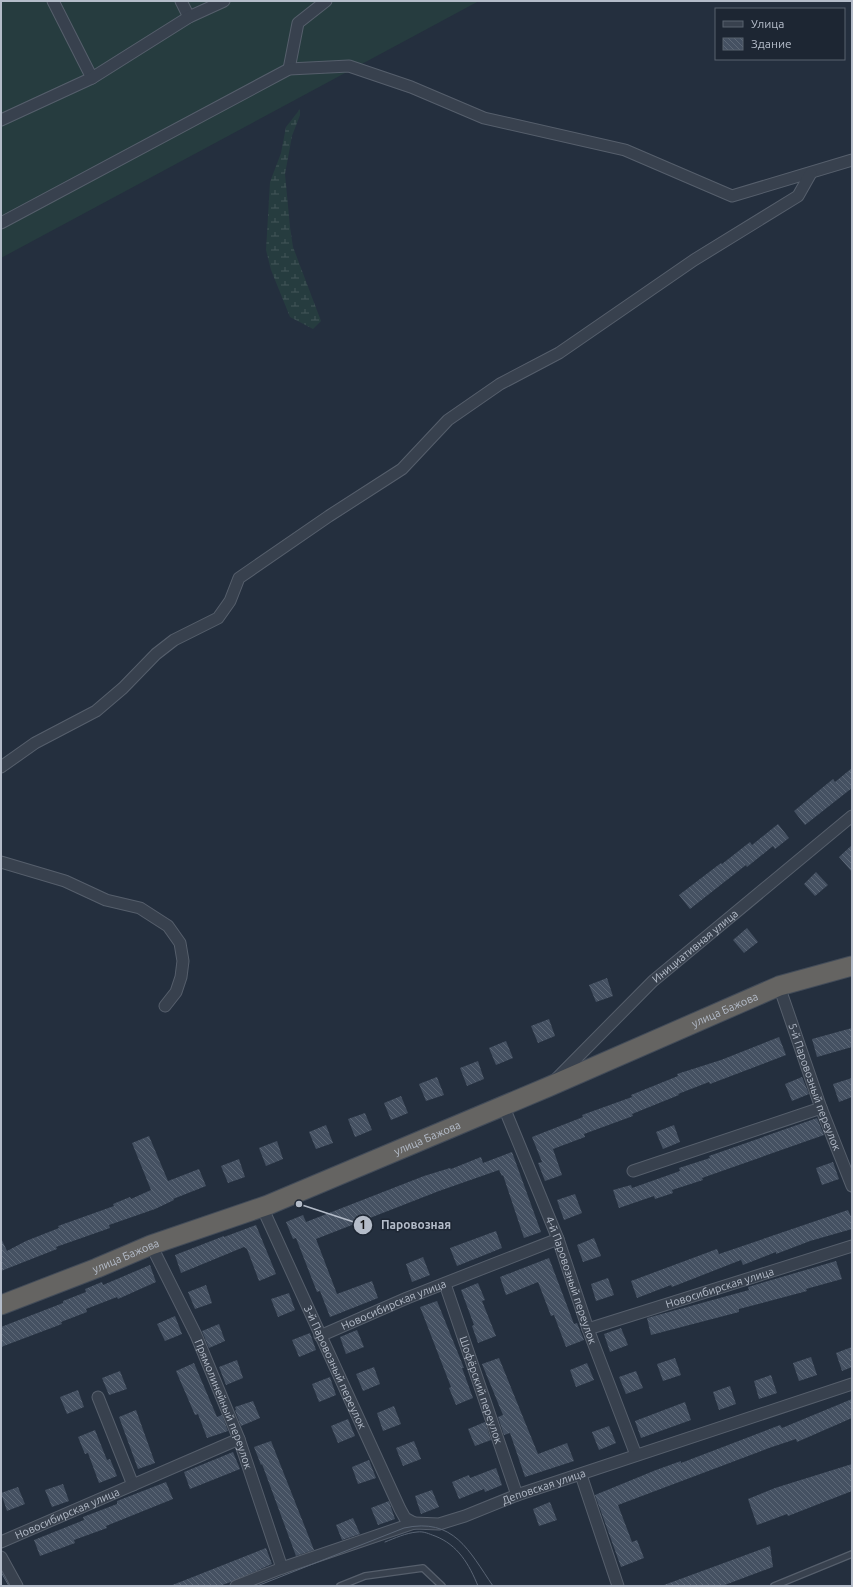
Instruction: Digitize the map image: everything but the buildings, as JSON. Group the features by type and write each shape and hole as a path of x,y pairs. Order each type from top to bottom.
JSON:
{"highway":[{"name":"улица Бажова","path":"1,1305 151,1245 262,1207 548,1087 779,986 852,966"}],"street":[{"path":"53,1 92,78"},
{"path":"181,1 190,16"},
{"path":"1,120 92,78 190,16 224,1"},
{"path":"289,69 298,23 326,1"},
{"path":"1,223 289,69 349,66 411,87 484,118 625,150 732,196 852,160"},
{"path":"1,767 35,743 96,711 123,688 156,654 174,640 218,618 230,601 239,578 402,469 448,420 500,384 559,353 694,260 798,196 811,172"},
{"name":"Инициативная улица","path":"548,1087 654,981 852,816"},
{"path":"1,862 65,881 106,900 140,908 168,926 180,943 183,961 181,977 176,992 165,1006"},
{"name":"5-й Паровозный переулок","path":"779,986 821,1108 852,1186"},
{"name":"4-й Паровозный переулок","path":"503,1106 558,1239 588,1329 636,1455"},
{"path":"633,1171 821,1108"},
{"name":"3-й Паровозный переулок","path":"262,1207 400,1509 405,1518 414,1523"},
{"name":"Новосибирская улица","path":"320,1336 407,1298 558,1239"},
{"name":"Прямолинейный переулок","path":"151,1245 196,1335 239,1438 282,1568"},
{"name":"Новосибирская улица","path":"588,1329 852,1246"},
{"name":"Шофёрский переулок","path":"445,1284 518,1495"},
{"name":"Деповская улица","path":"236,1586 282,1568 414,1523 439,1524 465,1516 518,1495 852,1384"},
{"name":"Новосибирская улица","path":"98,1397 133,1486"},
{"name":"Новосибирская улица","path":"1,1542 133,1486 239,1438"},
{"path":"581,1475 618,1586"},
{"path":"1,1557 17,1586"}],"lane":[{"path":"774,1586 852,1554"},
{"path":"340,1586 365,1576 423,1568 442,1586"}],"green space":[{"path":"1,1 479,1 1,258"},
{"path":"300,109 300,115 292,136 285,174 293,247 321,321 313,329 290,317 271,270 266,250 270,182 281,153 286,127"}],"tram line":[{"path":"257,1586 404,1528 421,1526 436,1528 448,1532 458,1540 467,1549 493,1586"},
{"path":"385,1542 417,1532 424,1532 435,1536 450,1545 462,1556 471,1570 478,1586"},
{"path":"1,1572 9,1586"}],"place":[{"name":"Паровозная","path":"299,1204"}]}
